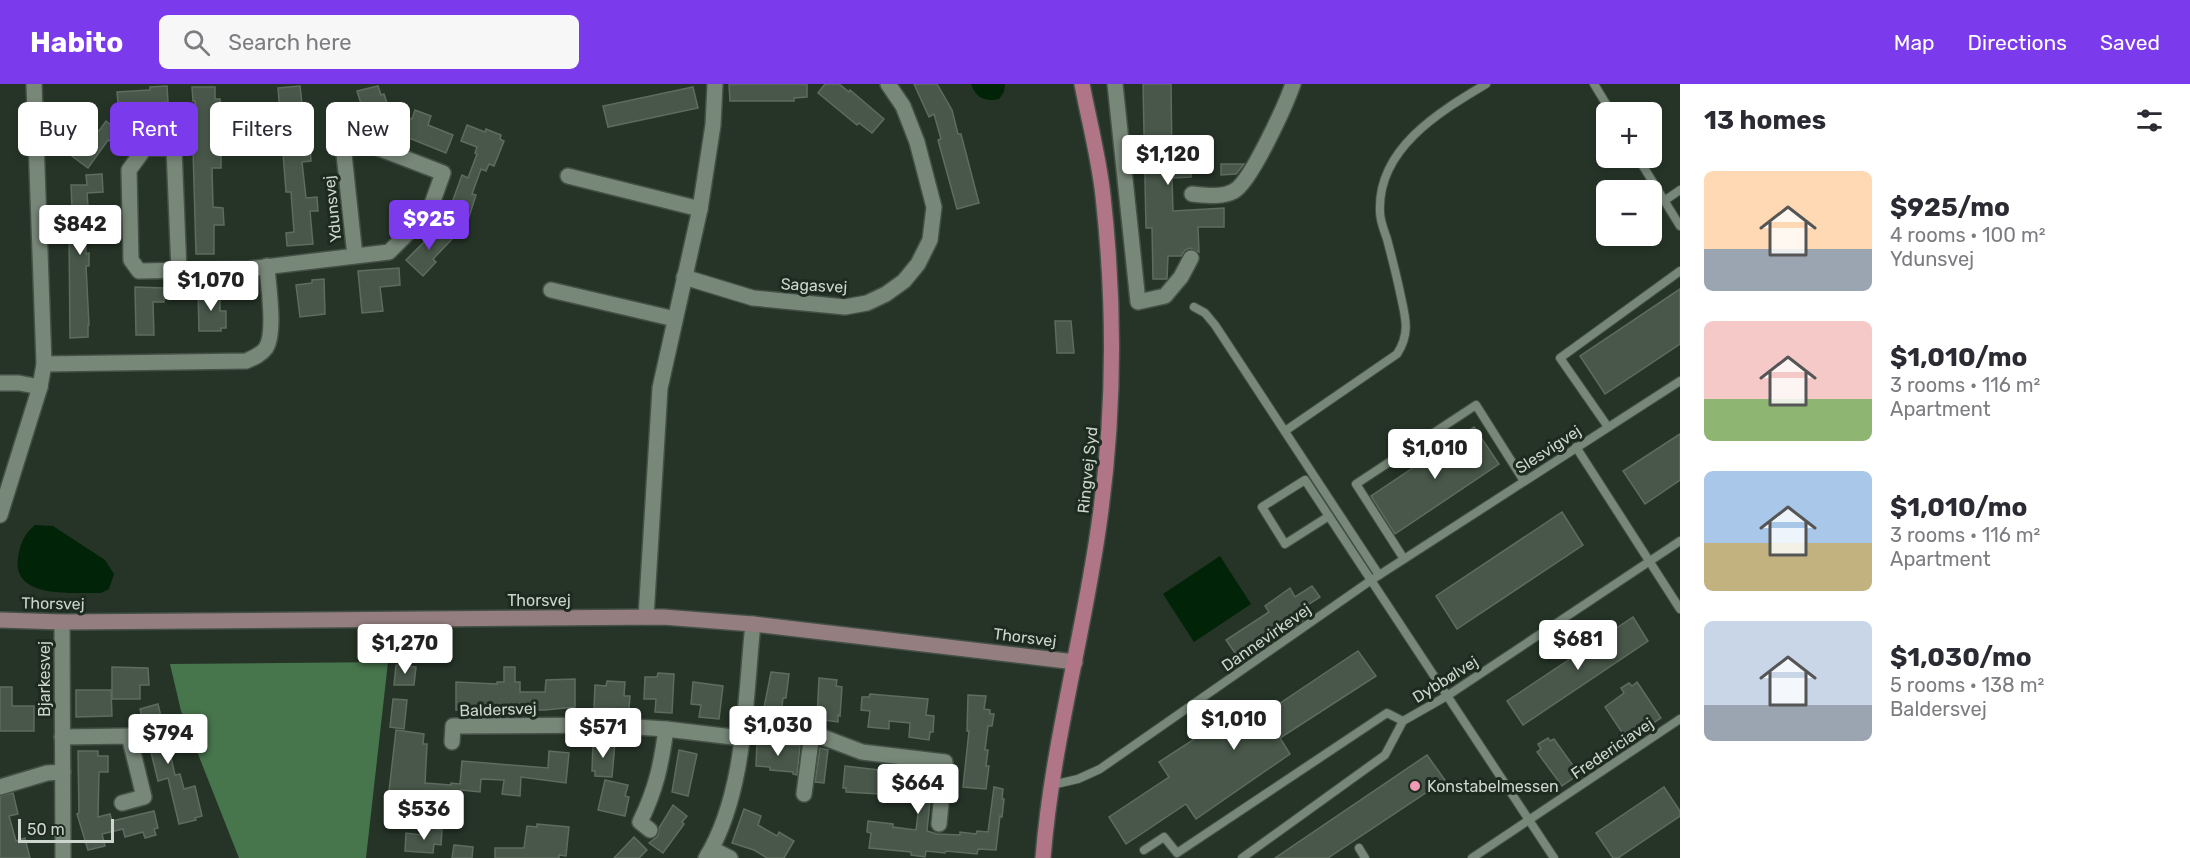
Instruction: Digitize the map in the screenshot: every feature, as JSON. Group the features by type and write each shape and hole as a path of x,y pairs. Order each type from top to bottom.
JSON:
{"main road":[{"name":"Ringvej Syd","path":"1043,858 1052,785 1100,519 1109,438 1113,325 1103,194 1082,84"}],"street":[{"path":"0,515 40,387 44,364 34,84"},
{"path":"646,617 660,388 700,209 713,125 715,84"},
{"name":"Sagasvej","path":"684,277 753,298 845,307 867,303 886,294 904,281 918,264 930,240 934,207 917,142 903,106 888,84"},
{"path":"1115,84 1138,302 1165,296 1181,277 1191,258"},
{"path":"1191,195 1220,195 1234,191 1249,176 1293,84"},
{"name":"Ydunsvej","path":"178,271 174,148 145,148 129,170 131,260 139,271 178,271 248,269 389,252 429,212 443,173 360,141 343,145 355,256"},
{"path":"568,176 700,209"},
{"path":"44,364 246,361 259,355 267,346 271,332 267,266"},
{"path":"550,290 675,319"},
{"path":"0,383 19,383 40,387"},
{"name":"Thorsvej","path":"0,620 62,622 646,617 753,624 1075,662"},
{"name":"Bjarkesvej","path":"62,622 63,858"},
{"path":"730,858 709,853 725,820 735,786 753,624"},
{"name":"Baldersvej","path":"452,742 453,726 607,725 812,733 862,752 945,762 939,824"},
{"path":"650,830 640,822 652,799 660,772 666,729"},
{"path":"804,794 812,733"},
{"name":"Bjarkesvej","path":"62,737 129,736 144,797 122,803"},
{"path":"0,787 47,773 63,772"}],"lane":[{"path":"1285,431 1397,354 1405,342 1406,319 1380,213 1383,183 1401,150 1424,124 1448,106 1486,84"},
{"path":"1594,84 1605,102"},
{"path":"1644,168 1680,226"},
{"path":"1664,201 1680,190"},
{"path":"1608,427 1560,358 1680,271"},
{"path":"1194,307 1205,313 1215,325 1379,575"},
{"name":"Slesvigvej","path":"1370,581 1680,381"},
{"path":"1404,559 1356,484 1476,405 1524,481"},
{"path":"1576,447 1680,609"},
{"path":"1329,516 1285,544 1262,507 1305,480 1329,516 1370,581 1554,858"},
{"name":"Dybbølvej","path":"1242,858 1385,755 1403,721 1447,696 1680,541"},
{"name":"Dannevirkevej","path":"1052,785 1078,779 1100,769 1370,581"},
{"path":"1144,850 1164,837 1177,853 1386,713 1403,721"},
{"name":"Fredericiavej","path":"1472,858 1680,719"},
{"path":"1359,848 1365,858"}],"shaded area":[{"path":"971,84 1005,84 1004,92 999,99 989,100 978,96"},
{"path":"35,525 53,526 105,560 114,574 109,589 101,593 62,593 35,587 25,581 19,572 18,558 25,536"},
{"path":"1220,556 1251,604 1194,642 1163,594"},
{"path":"388,662 366,858 239,858 181,711 170,664"}],"building":[{"path":"729,84 807,84 807,97 794,98 794,101 730,101"},
{"path":"825,84 839,84 849,92 850,90 884,119 872,133 859,123 857,125 818,93"},
{"path":"914,84 937,84 952,110 958,134 961,134 979,203 957,209 938,140 941,139 934,114 929,117"},
{"path":"1143,84 1171,84 1172,161 1191,161 1191,177 1172,178 1173,211 1224,208 1224,227 1198,227 1199,252 1190,248 1185,250 1181,256 1168,256 1167,279 1153,279 1152,228 1146,228"},
{"path":"167,86 168,102 118,102 117,92 150,90 150,87"},
{"path":"300,86 302,102 279,102 278,88"},
{"path":"378,86 387,102 360,102 357,91"},
{"path":"192,87 215,87 215,99 220,99 220,102 210,102 210,156 221,156 221,168 212,168 213,207 223,208 224,225 214,225 214,254 196,254 193,156 198,156 198,102 193,101"},
{"path":"693,87 698,108 608,127 603,106"},
{"path":"415,110 431,116 428,125 453,135 446,153 410,138 410,118 412,119"},
{"path":"106,121 110,124 110,141 108,140 98,154 98,130"},
{"path":"467,125 501,135 500,139 504,141 494,166 489,164 486,171 481,169 472,194 476,195 466,226 446,219 462,175 468,178 477,154 475,153 477,147 461,141"},
{"path":"72,156 97,156 88,168"},
{"path":"283,156 311,156 311,161 302,162 306,198 317,197 318,211 310,211 313,244 287,246 286,233 294,232 291,192 286,192"},
{"path":"1221,164 1244,164 1236,174 1221,175"},
{"path":"102,174 103,192 87,193 89,218 85,218 86,254 89,253 89,266 86,266 88,337 70,338 69,232 73,232 71,185 87,185 86,175"},
{"path":"440,226 453,238 433,259 436,262 423,276 406,260"},
{"path":"399,268 400,285 380,287 383,311 362,313 358,271"},
{"path":"324,279 325,314 300,317 296,285"},
{"path":"135,287 164,288 164,302 153,302 154,335 136,335"},
{"path":"1680,289 1680,344 1605,394 1580,356"},
{"path":"198,291 220,291 220,311 226,311 226,328 221,328 221,331 199,331"},
{"path":"1055,321 1071,321 1074,353 1057,353"},
{"path":"1474,427 1499,464 1395,534 1371,496"},
{"path":"1680,434 1680,480 1645,504 1623,471"},
{"path":"1562,512 1583,545 1457,629 1436,596"},
{"path":"1312,586 1320,597 1303,608 1308,617 1285,633 1280,626 1235,653 1226,640 1269,612 1265,606 1290,588 1295,597"},
{"path":"1633,617 1648,641 1523,725 1507,701"},
{"path":"1358,651 1376,676 1280,738 1290,754 1196,819 1186,804 1126,844 1109,817 1169,777 1159,762 1193,740 1188,731 1235,702 1249,724"},
{"path":"396,665 416,667 414,685 394,685"},
{"path":"112,667 148,668 149,685 140,685 140,699 112,699"},
{"path":"504,667 515,667 515,682 520,682 520,692 545,692 546,680 575,679 575,707 545,710 456,710 456,682 497,684 497,682 504,682"},
{"path":"771,672 789,674 781,715 763,713"},
{"path":"658,673 674,674 672,713 655,712 656,699 644,699 645,677 657,677"},
{"path":"819,678 837,680 836,686 842,687 838,722 817,719"},
{"path":"607,681 625,682 624,696 630,696 629,709 594,708 595,685 606,686"},
{"path":"693,682 723,686 719,719 699,717 701,705 691,704"},
{"path":"1637,682 1661,718 1627,740 1605,707 1624,693 1621,688 1629,683 1632,686"},
{"path":"0,687 12,687 12,706 34,706 34,731 0,731"},
{"path":"76,690 111,690 112,716 76,717"},
{"path":"870,694 928,699 926,715 934,716 933,732 930,732 929,740 909,737 910,723 889,721 889,729 868,727 870,711 861,710 862,697 869,697"},
{"path":"968,695 986,696 984,709 994,714 992,726 988,726 985,750 988,750 986,766 989,766 986,789 963,787 969,731 967,731"},
{"path":"393,699 407,700 404,729 390,727"},
{"path":"158,704 163,725 170,723 173,733 166,735 175,775 180,774 184,789 195,786 202,816 195,818 196,820 179,824 168,778 158,781 150,748 146,749 143,735 146,734 140,709"},
{"path":"396,730 424,734 423,744 427,744 425,783 460,784 462,761 548,768 549,751 569,753 566,783 521,777 520,796 502,794 504,780 481,779 480,792 461,790 459,810 449,809 450,802 432,800 433,795 413,793 412,802 401,801 402,792 389,791"},
{"path":"1548,738 1550,741 1554,739 1579,774 1562,786 1537,752 1541,749 1538,744"},
{"path":"593,741 615,743 612,777 595,776 595,771 592,771"},
{"path":"757,742 800,746 797,775 793,772 756,766"},
{"path":"820,748 828,750 824,783 815,782"},
{"path":"679,750 697,754 688,796 672,792"},
{"path":"78,751 98,751 98,756 108,756 108,772 99,772 98,817 110,814 112,821 154,811 158,828 154,829 156,835 145,838 143,832 125,837 123,829 102,834 105,846 88,850 77,814 79,813"},
{"path":"1427,755 1445,780 1328,858 1275,858"},
{"path":"845,766 923,775 923,771 933,772 927,831 937,834 960,835 960,832 976,834 977,831 988,832 994,787 1003,789 1002,817 1000,816 996,850 978,849 977,854 926,851 925,857 911,855 911,852 869,848 871,833 867,832 868,821 916,830 920,798 880,791 879,794 846,792 846,788 843,788"},
{"path":"605,780 628,785 625,796 629,797 625,816 598,810"},
{"path":"1664,787 1680,811 1680,816 1618,858 1613,858 1596,833"},
{"path":"13,793 18,814 9,816 16,841 25,838 30,858 0,858 0,796"},
{"path":"673,805 687,816 682,822 684,824 663,853 649,843 658,836 659,828"},
{"path":"744,809 761,816 758,825 777,836 779,832 794,841 784,858 767,858 754,850 732,843"},
{"path":"537,824 569,827 566,856 559,855 559,858 495,858 495,848 524,848 527,826 537,827"},
{"path":"423,827 442,830 441,845 434,844 433,853 405,851 406,833 422,835"},
{"path":"634,837 647,850 639,858 614,858"},
{"path":"454,845 473,847 472,858 452,858"}],"place":[{"name":"Konstabelmessen","path":"1415,786"}]}
